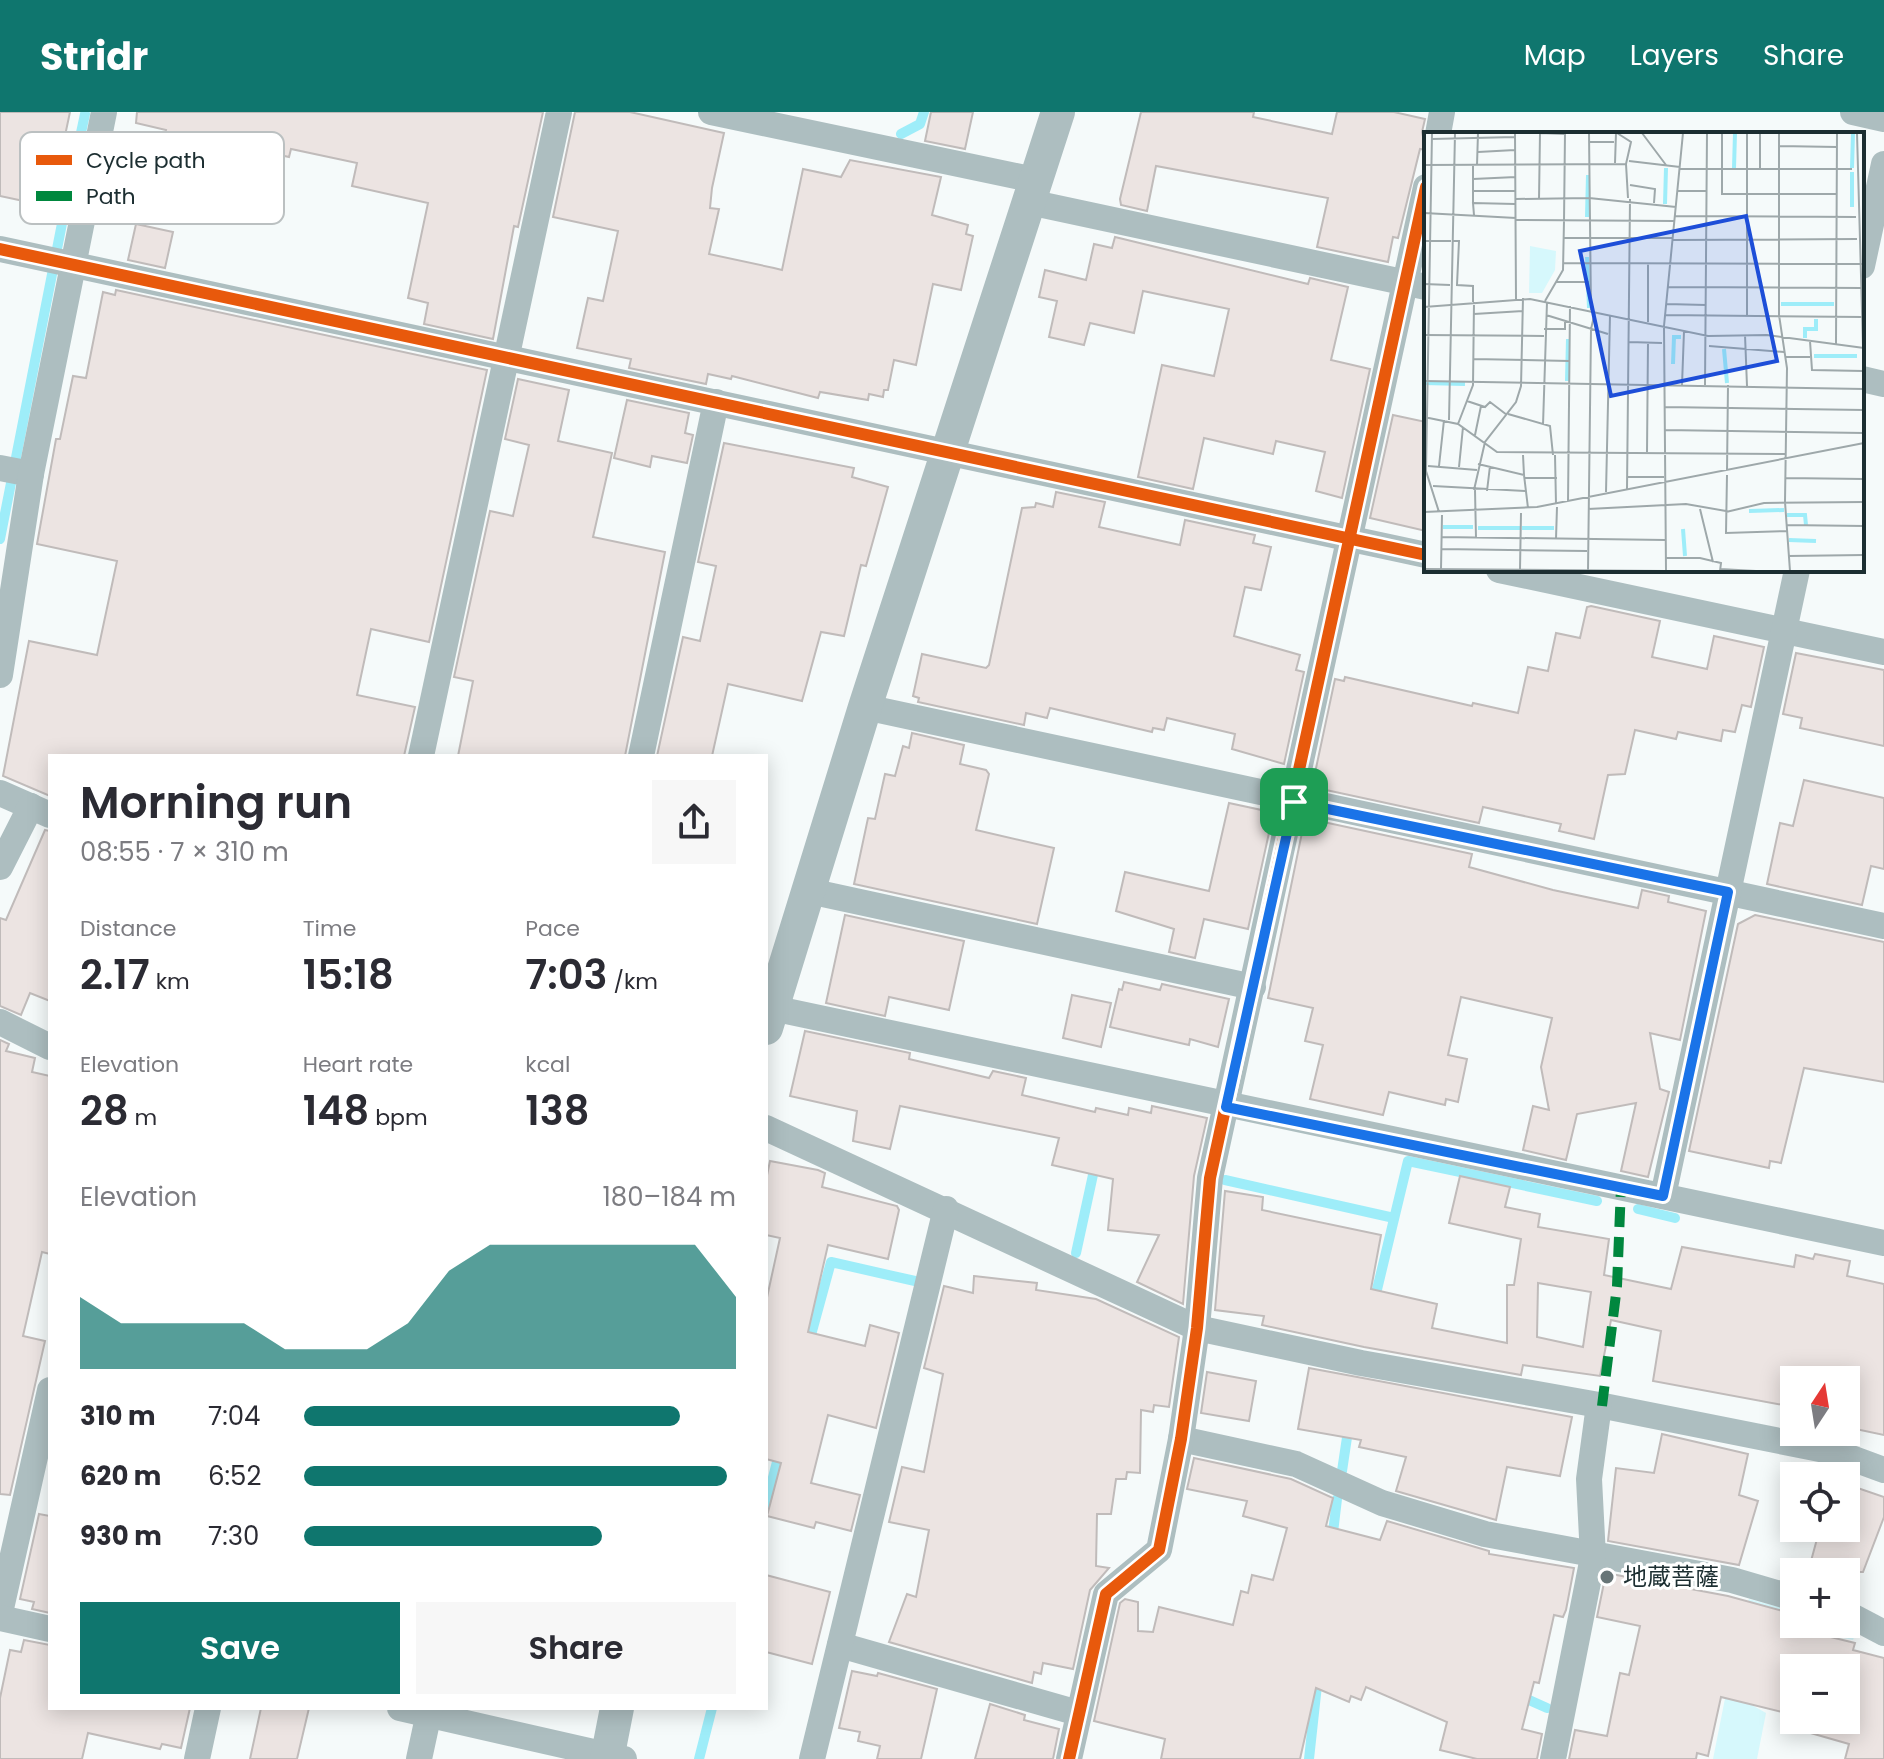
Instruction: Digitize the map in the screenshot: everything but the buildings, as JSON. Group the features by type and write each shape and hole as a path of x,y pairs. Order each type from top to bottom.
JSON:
{"street":[{"path":"98,132 104,112"},
{"path":"421,754 504,355 559,112"},
{"path":"711,112 1416,285"},
{"path":"1058,112 865,707 769,1018 1226,1107 1884,1243"},
{"path":"1438,132 1442,112"},
{"path":"1853,112 1884,119"},
{"path":"1864,257 1884,164"},
{"path":"1069,1759 1106,1594 1159,1550 1181,1439 1197,1328 1210,1178 1351,539 1416,285 1424,207"},
{"path":"0,675 14,471 58,261 69,224"},
{"path":"0,249 1424,555"},
{"path":"1864,379 1884,384"},
{"path":"641,754 716,402"},
{"path":"1508,572 1884,652"},
{"path":"1663,1196 1797,572"},
{"path":"865,707 1294,802 1884,926"},
{"path":"0,793 40,811 0,867"},
{"path":"809,891 1253,987"},
{"path":"0,1022 48,1046"},
{"path":"768,1129 1197,1328 1361,1363 1599,1405 1835,1452 1884,1470"},
{"path":"812,1759 946,1209"},
{"path":"48,1399 0,1615 48,1628"},
{"path":"1553,1759 1593,1557 1589,1479 1599,1405"},
{"path":"1181,1439 1296,1464 1382,1503 1485,1534 1593,1557 1732,1580 1780,1594"},
{"path":"1860,1620 1884,1633"},
{"path":"840,1645 1078,1713"},
{"path":"197,1759 208,1710"},
{"path":"419,1759 429,1711 613,1758 617,1710"}],"shaded area":[{"path":"1749,1599 1780,1607 1780,1623 1772,1621 1750,1704 1766,1713 1757,1759 1713,1759 1741,1618"}],"waterway":[{"path":"901,134 920,124 924,112"},
{"path":"81,132 85,114"},
{"path":"0,539 62,224"},
{"path":"1076,1253 1096,1161"},
{"path":"1374,1302 1408,1161 1597,1201"},
{"path":"1225,1180 1394,1218"},
{"path":"1638,1209 1675,1218"},
{"path":"808,1346 831,1262 915,1281"},
{"path":"1342,1471 1349,1424"},
{"path":"768,1497 780,1450"},
{"path":"1332,1541 1337,1499"},
{"path":"1309,1759 1318,1676"},
{"path":"1520,1696 1547,1708"},
{"path":"699,1759 711,1710"}],"marked path":[{"path":"1602,1406 1617,1286 1621,1187"}],"cycle path":[{"path":"1069,1759 1106,1594 1159,1550 1181,1439 1197,1328 1210,1178 1424,196"},
{"path":"0,249 1424,555"}],"place":[{"name":"地蔵菩薩","path":"1607,1577"}],"route":[{"path":"1294,802 1728,892 1663,1196 1226,1107 1294,802"}]}
